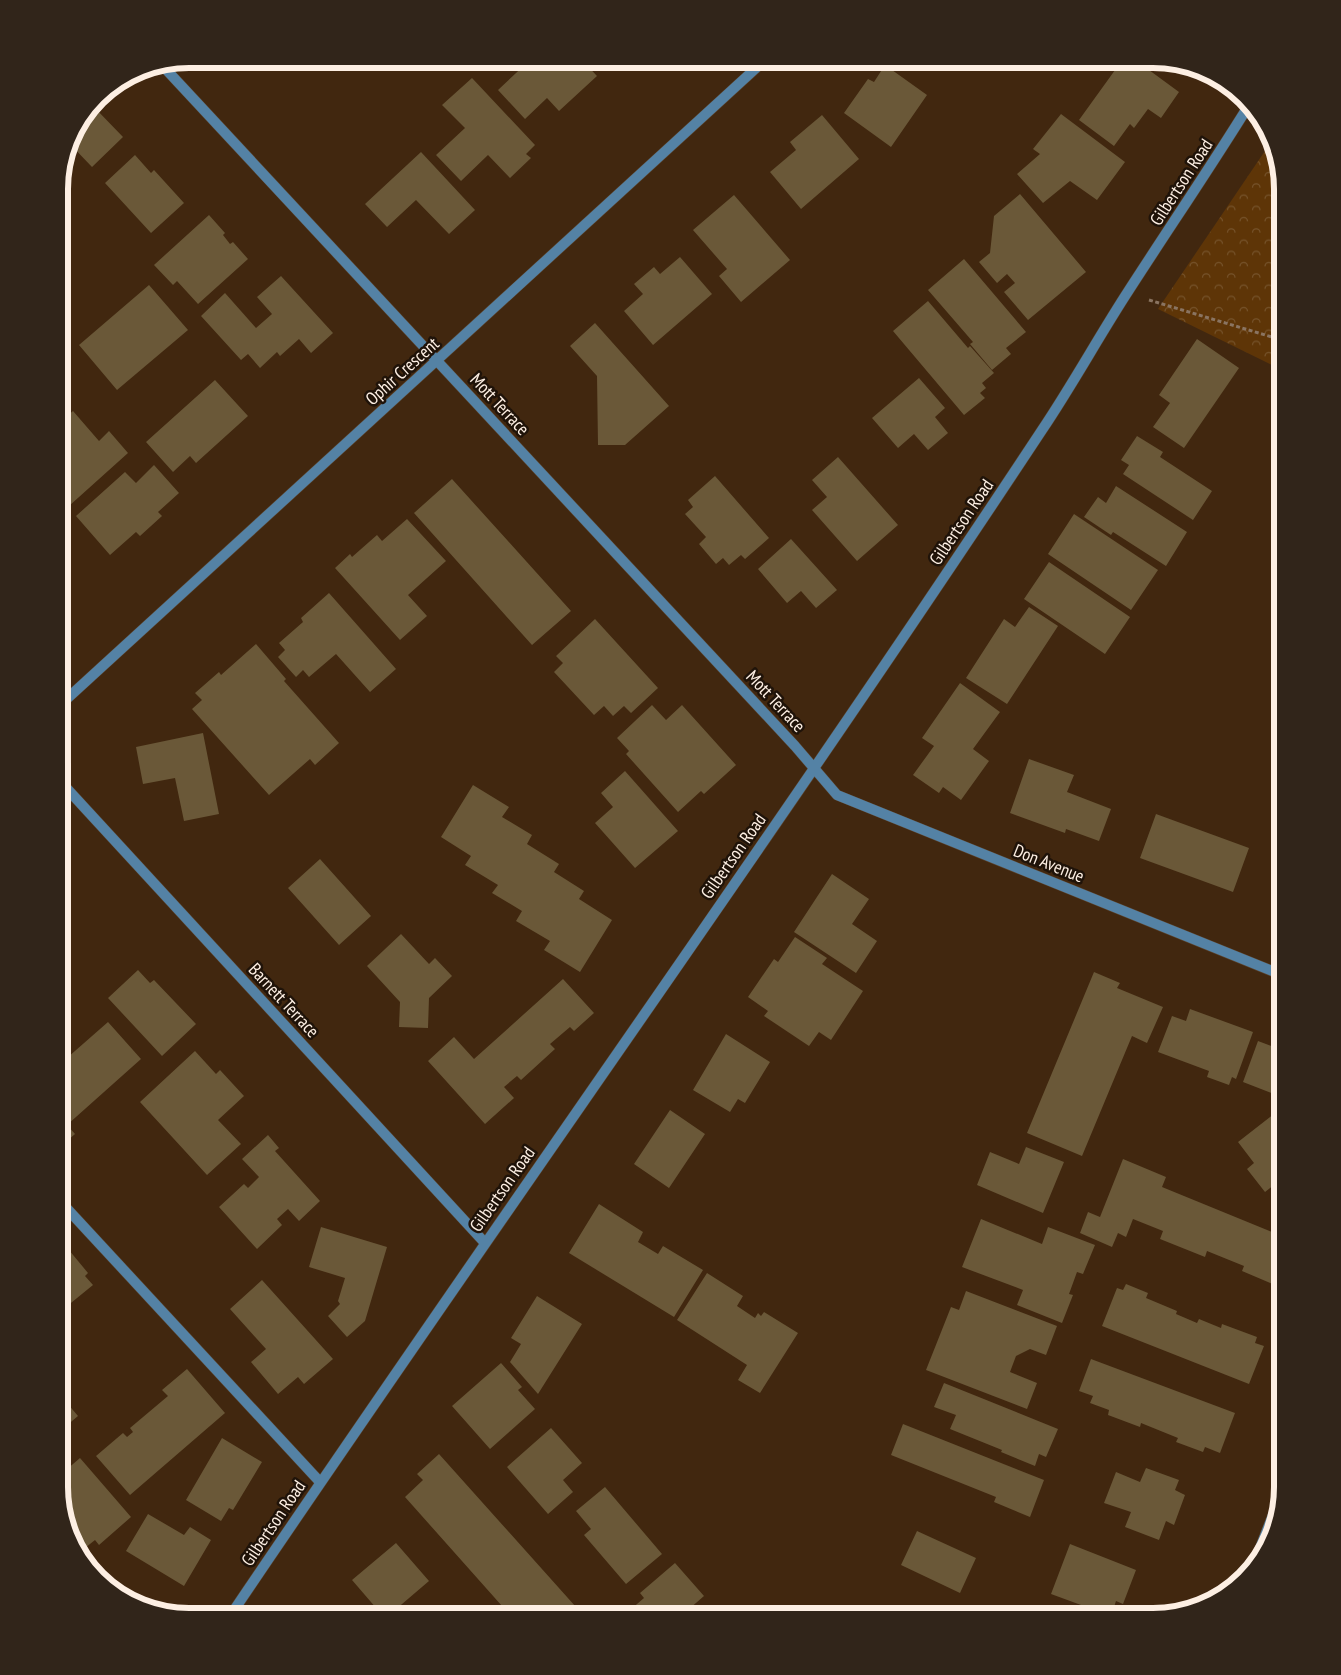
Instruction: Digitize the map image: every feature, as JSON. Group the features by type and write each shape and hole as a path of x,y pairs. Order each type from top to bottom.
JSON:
{"street":[{"name":"Ophir Crescent","path":"68,698 756,68"},
{"name":"Mott Terrace","path":"167,70 814,767"},
{"name":"Gilbertson Road","path":"235,1608 320,1482 814,767 1045,426 1127,294 1245,111"},
{"name":"Don Avenue","path":"814,767 837,795 1274,972"},
{"name":"Barnett Terrace","path":"68,790 485,1243"},
{"path":"68,1210 320,1482"}],"path":[{"path":"1127,294 1274,338"}],"green space":[{"path":"1267,148 1274,188 1274,366 1158,309"}],"building":[{"path":"521,68 589,68 597,76 559,111 547,98 525,119 498,90"},
{"path":"883,68 889,68 927,95 891,147 844,113 868,79 874,82"},
{"path":"1117,68 1146,68 1179,92 1161,118 1148,109 1134,128 1130,124 1114,146 1079,120"},
{"path":"472,78 535,145 526,154 531,158 510,178 488,155 461,181 436,155 465,128 442,105"},
{"path":"96,110 123,137 92,167 74,148 88,121"},
{"path":"1061,114 1125,162 1097,200 1070,181 1043,203 1017,174 1040,154 1033,149"},
{"path":"822,115 859,159 801,209 770,172 796,150 790,142"},
{"path":"421,152 475,210 449,234 416,200 387,227 365,204"},
{"path":"135,155 151,173 154,170 184,203 151,233 105,183"},
{"path":"1020,194 1086,272 1028,320 1004,292 1015,283 1007,274 997,283 979,262 990,253 994,216"},
{"path":"734,195 790,260 741,302 719,276 727,269 693,230"},
{"path":"209,215 225,233 223,235 230,244 233,242 248,259 198,304 177,281 173,285 154,265"},
{"path":"680,257 712,294 653,345 624,311 643,294 634,284 654,267 660,274"},
{"path":"964,259 1026,332 1006,348 1011,354 992,370 970,344 973,342 928,290"},
{"path":"281,276 333,333 311,353 299,339 280,356 277,352 260,368 248,354 241,360 201,316 225,293 256,328 272,314 257,297"},
{"path":"149,285 188,330 117,390 79,345"},
{"path":"928,301 968,348 970,346 994,373 982,383 986,388 980,393 985,398 964,415 893,331"},
{"path":"595,323 669,406 625,445 598,445 597,376 570,346"},
{"path":"1197,339 1239,368 1184,448 1153,427 1170,403 1159,395"},
{"path":"919,378 945,408 935,417 948,433 928,450 914,434 898,448 872,418"},
{"path":"215,380 248,416 196,463 190,456 173,472 146,442"},
{"path":"73,411 99,441 109,431 128,453 69,506 68,505 68,415"},
{"path":"1137,436 1163,452 1160,457 1212,491 1193,520 1123,474 1129,465 1121,460"},
{"path":"838,457 898,525 857,561 812,510 827,497 812,480"},
{"path":"154,465 179,493 158,512 162,516 140,536 136,532 110,555 76,516 125,472 136,483"},
{"path":"715,476 769,538 745,559 741,555 729,565 723,558 716,564 699,544 706,537 685,514 693,507 688,500"},
{"path":"452,479 571,611 532,645 414,513"},
{"path":"1116,486 1187,532 1166,566 1113,532 1111,535 1084,517 1098,497 1106,503"},
{"path":"1074,514 1158,570 1131,610 1048,554"},
{"path":"407,519 446,561 408,595 427,616 400,640 335,568 350,554 352,557 377,535 382,541"},
{"path":"791,539 837,590 816,608 801,591 787,603 758,569"},
{"path":"1049,562 1130,617 1105,654 1024,599"},
{"path":"329,593 396,669 370,692 336,654 309,677 303,670 296,677 278,657 285,650 279,643 303,622 301,618"},
{"path":"1029,607 1058,626 1007,704 966,678 1004,619 1015,627"},
{"path":"595,619 658,688 631,713 624,706 613,716 604,706 594,715 554,672 563,663 556,656"},
{"path":"256,644 286,679 284,681 339,743 315,765 310,759 269,795 192,709 202,700 195,693 219,672 221,675"},
{"path":"960,683 1000,712 973,749 989,761 961,800 943,787 939,793 913,775 934,746 922,738"},
{"path":"652,705 666,720 682,705 736,765 704,794 701,791 678,812 626,754 629,751 617,738"},
{"path":"203,733 219,814 184,821 175,778 143,784 136,747"},
{"path":"1029,759 1074,775 1067,792 1111,809 1099,841 1066,829 1065,833 1010,813"},
{"path":"625,771 678,831 635,868 595,823 613,807 601,793"},
{"path":"473,785 509,807 502,817 532,835 527,844 559,864 554,872 584,891 579,899 612,920 580,972 544,950 550,941 516,921 522,911 492,893 498,885 465,865 471,856 441,837"},
{"path":"1156,814 1249,848 1233,892 1140,858"},
{"path":"320,859 371,916 339,945 288,888"},
{"path":"832,874 869,899 852,924 877,941 856,973 794,932"},
{"path":"401,934 429,964 435,958 452,976 429,998 428,1028 399,1027 400,1002 367,966"},
{"path":"795,937 827,958 822,964 863,991 831,1040 819,1032 809,1046 764,1016 768,1011 748,997 774,959 778,962"},
{"path":"138,970 150,983 154,980 196,1024 162,1056 108,998"},
{"path":"1094,972 1120,983 1117,988 1163,1007 1147,1043 1132,1036 1082,1156 1027,1133"},
{"path":"563,979 594,1013 574,1031 570,1027 550,1044 555,1049 521,1080 517,1076 504,1087 514,1098 485,1124 428,1061 454,1037 474,1059"},
{"path":"1190,1009 1253,1032 1236,1079 1232,1077 1229,1085 1207,1077 1209,1071 1158,1052 1172,1016 1186,1021"},
{"path":"108,1022 141,1059 68,1124 68,1057"},
{"path":"726,1034 770,1062 745,1103 738,1099 730,1112 693,1090"},
{"path":"1258,1041 1274,1047 1274,1094 1243,1082"},
{"path":"195,1051 216,1074 220,1070 244,1096 218,1120 241,1144 207,1175 140,1102"},
{"path":"670,1110 705,1134 669,1188 634,1164"},
{"path":"1274,1114 1274,1185 1265,1192 1247,1169 1254,1163 1238,1142"},
{"path":"68,1126 75,1134 68,1140"},
{"path":"268,1135 279,1148 275,1151 320,1201 299,1221 288,1209 277,1219 282,1225 257,1249 219,1207 244,1184 248,1188 259,1177 242,1159"},
{"path":"1026,1147 1064,1162 1043,1213 977,1185 990,1152 1019,1164"},
{"path":"1123,1159 1166,1177 1162,1187 1274,1233 1274,1285 1242,1271 1244,1266 1207,1251 1205,1257 1160,1239 1163,1231 1133,1219 1126,1237 1118,1233 1112,1247 1080,1233 1088,1212 1100,1217"},
{"path":"599,1204 643,1232 638,1242 658,1254 663,1246 703,1270 674,1317 569,1253"},
{"path":"981,1219 1042,1244 1048,1227 1095,1245 1083,1274 1077,1272 1069,1294 1073,1295 1062,1323 1017,1305 1023,1290 962,1267"},
{"path":"321,1227 387,1247 365,1321 347,1337 328,1316 340,1304 338,1301 345,1278 309,1267"},
{"path":"68,1249 88,1273 85,1276 93,1285 68,1305"},
{"path":"707,1273 743,1296 737,1306 755,1318 758,1313 761,1316 764,1312 798,1333 760,1393 738,1380 747,1365 677,1320"},
{"path":"262,1280 333,1359 304,1384 298,1377 278,1394 251,1362 266,1349 230,1309"},
{"path":"1126,1284 1148,1293 1146,1298 1177,1311 1176,1314 1197,1323 1199,1319 1221,1328 1222,1324 1257,1337 1255,1343 1264,1346 1249,1384 1102,1326 1117,1288 1123,1290"},
{"path":"966,1291 1057,1326 1046,1355 1030,1349 1016,1356 1010,1372 1037,1383 1027,1409 926,1370 951,1307 959,1310"},
{"path":"537,1296 582,1324 538,1394 510,1362 521,1344 511,1338"},
{"path":"1091,1359 1235,1413 1220,1453 1205,1447 1203,1452 1176,1442 1178,1438 1141,1423 1140,1427 1108,1415 1109,1410 1090,1403 1093,1396 1079,1391"},
{"path":"501,1363 522,1387 518,1390 535,1409 490,1449 452,1406"},
{"path":"187,1369 225,1413 130,1495 96,1456 123,1433 127,1437 133,1432 130,1428 168,1396 162,1390"},
{"path":"944,1383 1058,1429 1046,1457 1039,1454 1035,1466 950,1429 956,1415 934,1407"},
{"path":"68,1404 78,1416 68,1424"},
{"path":"903,1424 1044,1480 1030,1517 994,1502 996,1497 891,1455"},
{"path":"551,1428 582,1463 563,1480 573,1492 548,1514 507,1467"},
{"path":"222,1438 262,1462 233,1510 229,1508 221,1521 186,1500"},
{"path":"439,1454 577,1608 504,1608 405,1497 423,1480 417,1474"},
{"path":"80,1458 131,1517 99,1545 95,1540 85,1548 77,1533 69,1503 68,1468"},
{"path":"1146,1468 1179,1480 1175,1490 1185,1495 1174,1525 1166,1521 1159,1540 1125,1527 1131,1512 1104,1503 1116,1472 1140,1482"},
{"path":"605,1487 662,1554 626,1584 584,1535 591,1529 576,1511"},
{"path":"148,1514 184,1535 190,1527 211,1540 184,1586 126,1551"},
{"path":"917,1531 976,1558 960,1593 901,1565"},
{"path":"396,1543 429,1581 397,1608 376,1608 352,1580"},
{"path":"1070,1544 1136,1570 1123,1604 1116,1601 1114,1608 1089,1608 1051,1594"},
{"path":"675,1563 704,1596 690,1608 632,1608 644,1598 640,1593"}]}
